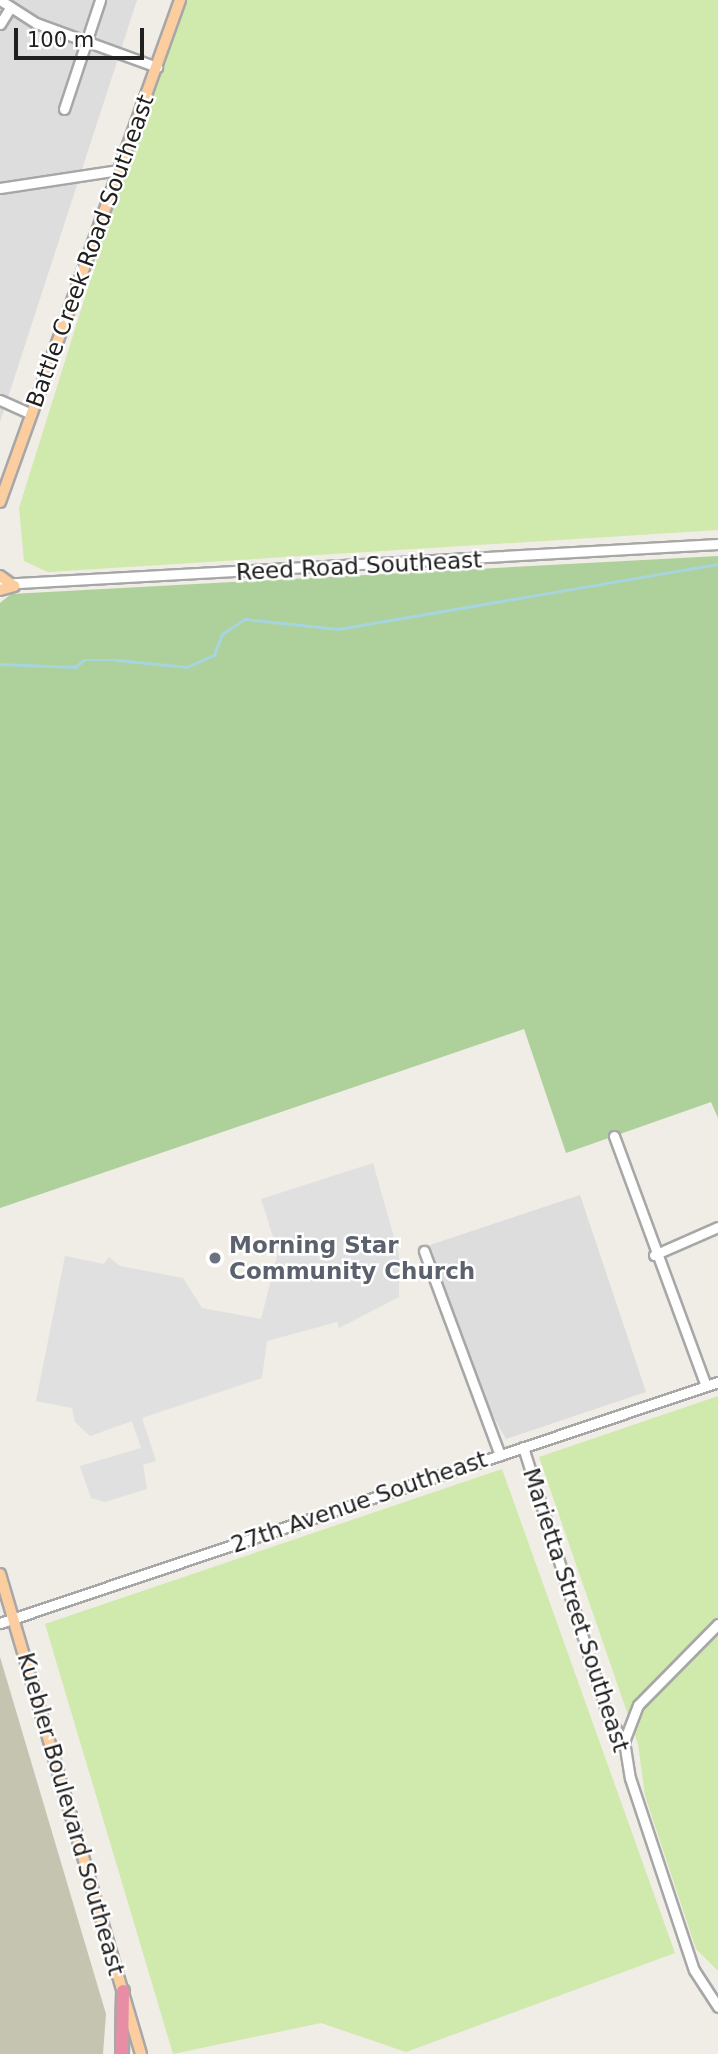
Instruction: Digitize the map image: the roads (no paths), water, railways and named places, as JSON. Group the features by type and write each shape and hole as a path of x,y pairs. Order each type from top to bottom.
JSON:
{"highway":[{"path":"122,2054 123,1991"}],"main road":[{"name":"Battle Creek Road Southeast","path":"0,502 180,0"},
{"path":"0,576 14,586"},
{"path":"0,590 14,586"},
{"name":"Kuebler Boulevard Southeast","path":"0,1574 141,2054"}],"street":[{"path":"0,0 10,8 87,43 157,67"},
{"path":"64,109 100,0"},
{"path":"0,24 10,8"},
{"path":"0,188 119,170"},
{"path":"0,400 31,414"},
{"name":"Reed Road Southeast","path":"0,584 14,586 718,544"},
{"path":"614,1136 654,1255 706,1386"},
{"path":"654,1255 718,1227"},
{"name":"Marietta Street Southeast","path":"424,1251 500,1455"},
{"name":"27th Avenue Southeast","path":"0,1623 718,1382"},
{"name":"Marietta Street Southeast","path":"523,1447 609,1719 624,1741 630,1778 691,1961 718,2007"},
{"path":"624,1741 638,1705 718,1624"}],"waterway":[{"path":"0,664 75,667 84,660 117,660 187,667 214,655 222,634 245,619 338,629 718,564"}],"place":[{"name":"Morning Star Community Church","path":"215,1258"}]}
